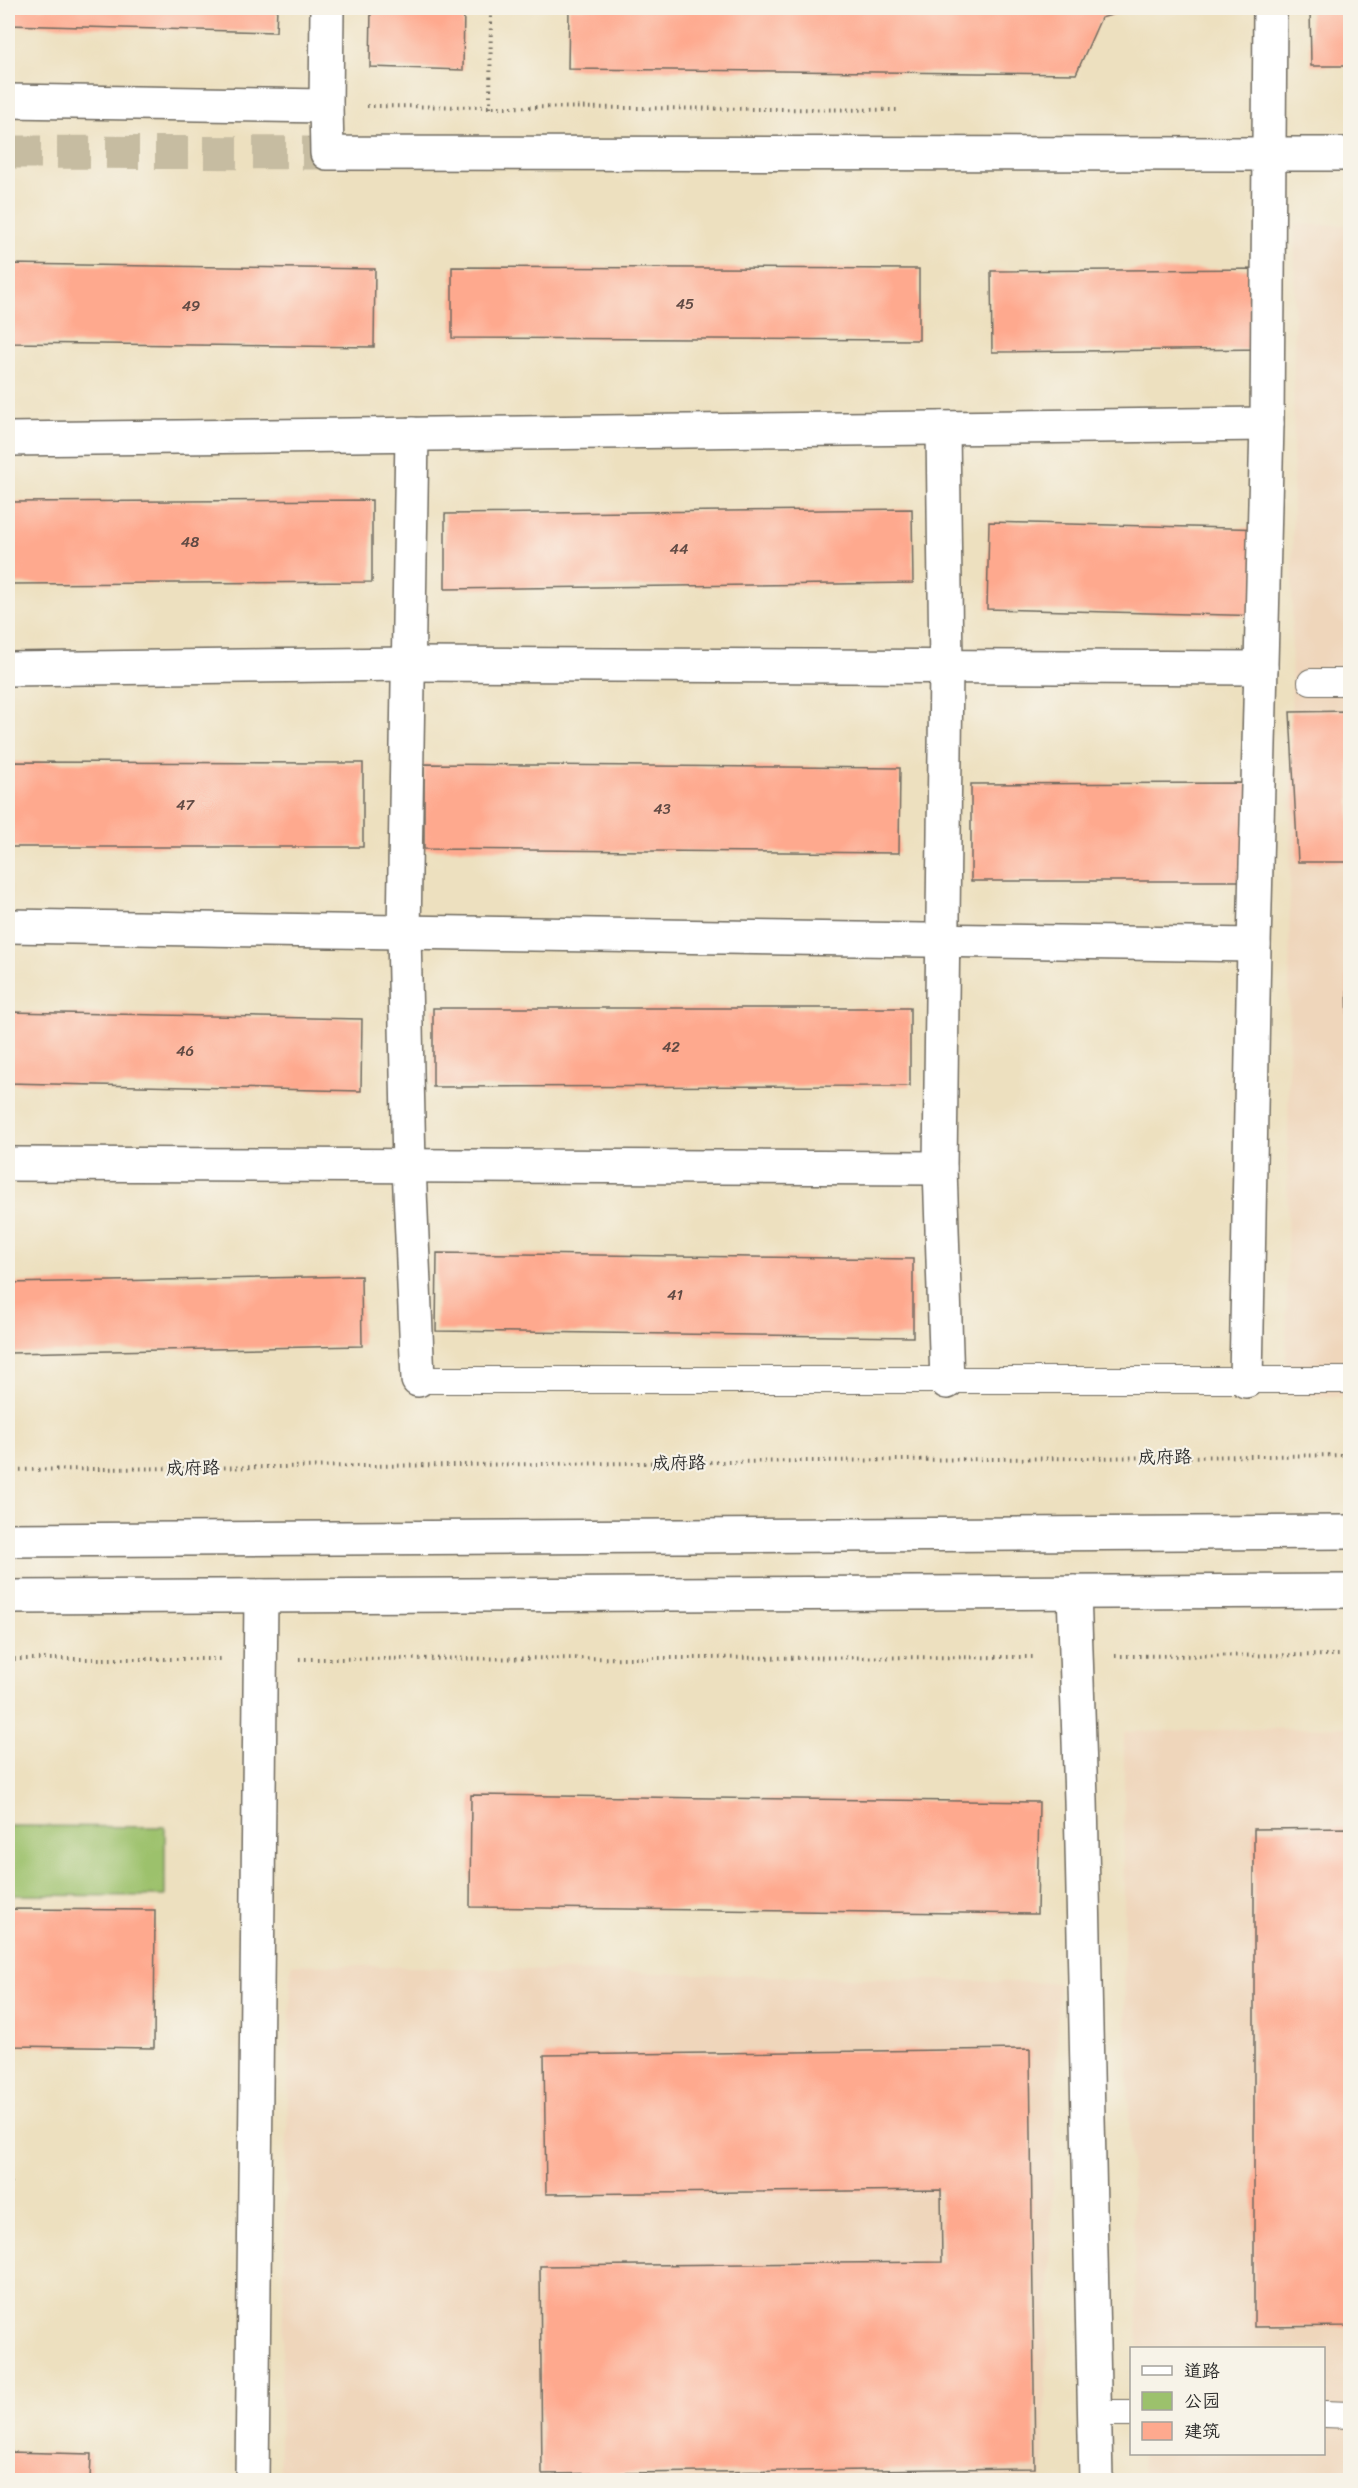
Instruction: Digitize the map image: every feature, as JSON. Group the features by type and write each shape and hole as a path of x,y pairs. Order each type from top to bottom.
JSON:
{"street":[{"path":"327,8 327,153 1350,154"},
{"path":"1246,1381 1267,424 1270,8"},
{"path":"8,101 326,106"},
{"path":"8,439 1267,424"},
{"path":"943,428 946,668 940,1168 947,1382"},
{"path":"412,434 404,933 409,1166 418,1380"},
{"path":"8,669 410,664 1261,668"},
{"path":"8,926 1254,945"},
{"path":"8,1164 940,1168"},
{"path":"8,1540 1350,1532"},
{"path":"8,1597 1350,1591"},
{"path":"1074,1592 1081,1800 1096,2481"},
{"path":"252,2481 261,1596"}],"lane":[{"path":"1311,682 1350,682"},
{"path":"418,1380 947,1382 1350,1380"},
{"path":"1095,2413 1130,2414"},
{"path":"1325,2414 1350,2415"}],"path":[{"path":"490,108 491,8"},
{"path":"326,106 910,110"},
{"name":"成府路","path":"8,1470 1350,1455"},
{"path":"8,1659 1350,1655"}],"shaded area":[{"path":"1295,224 1350,225 1350,1397 1286,1395"},
{"path":"1350,1727 1350,2480 1143,2480 1142,2455 1325,2455 1325,2347 1138,2347 1124,1973 1124,1732"},
{"path":"291,1964 1059,1983 1043,2480 279,2480"}],"green space":[{"path":"8,1826 165,1827 165,1896 8,1895"}],"building":[{"path":"8,8 277,8 276,32 8,25"},
{"path":"371,8 464,8 463,70 370,67"},
{"path":"569,8 1135,8 1101,18 1076,74 568,69"},
{"path":"1310,8 1350,8 1350,66 1311,66"},
{"path":"8,264 375,269 374,347 8,343"},
{"path":"452,267 919,269 919,340 452,338"},
{"path":"1267,269 1268,349 992,352 991,271"},
{"path":"372,500 372,582 8,584 8,502"},
{"path":"912,509 913,583 445,589 445,514"},
{"path":"989,522 1270,529 1268,616 987,609"},
{"path":"1350,711 1350,862 1298,862 1290,712"},
{"path":"8,762 363,763 363,847 8,847"},
{"path":"424,764 900,768 899,853 424,849"},
{"path":"1252,783 1253,881 971,881 971,784"},
{"path":"1346,878 1350,878 1350,1049 1348,1049"},
{"path":"433,1008 910,1008 910,1086 433,1087"},
{"path":"8,1012 362,1019 361,1091 8,1083"},
{"path":"437,1253 913,1259 913,1337 436,1331"},
{"path":"361,1276 362,1346 8,1353 8,1283"},
{"path":"471,1795 1039,1802 1037,1914 470,1907"},
{"path":"1350,1828 1350,2326 1254,2327 1254,1829"},
{"path":"10,1909 155,1910 154,2048 11,2046"},
{"path":"8,2046 11,2046 11,2248 8,2248"},
{"path":"1030,2049 1035,2468 542,2474 540,2266 942,2262 941,2190 546,2194 544,2055"},
{"path":"8,2452 91,2454 90,2480 8,2480"},
{"path":"1199,2478 1266,2478 1266,2480 1199,2480"}],"tunnel":[{"path":"8,152 327,153"}]}
